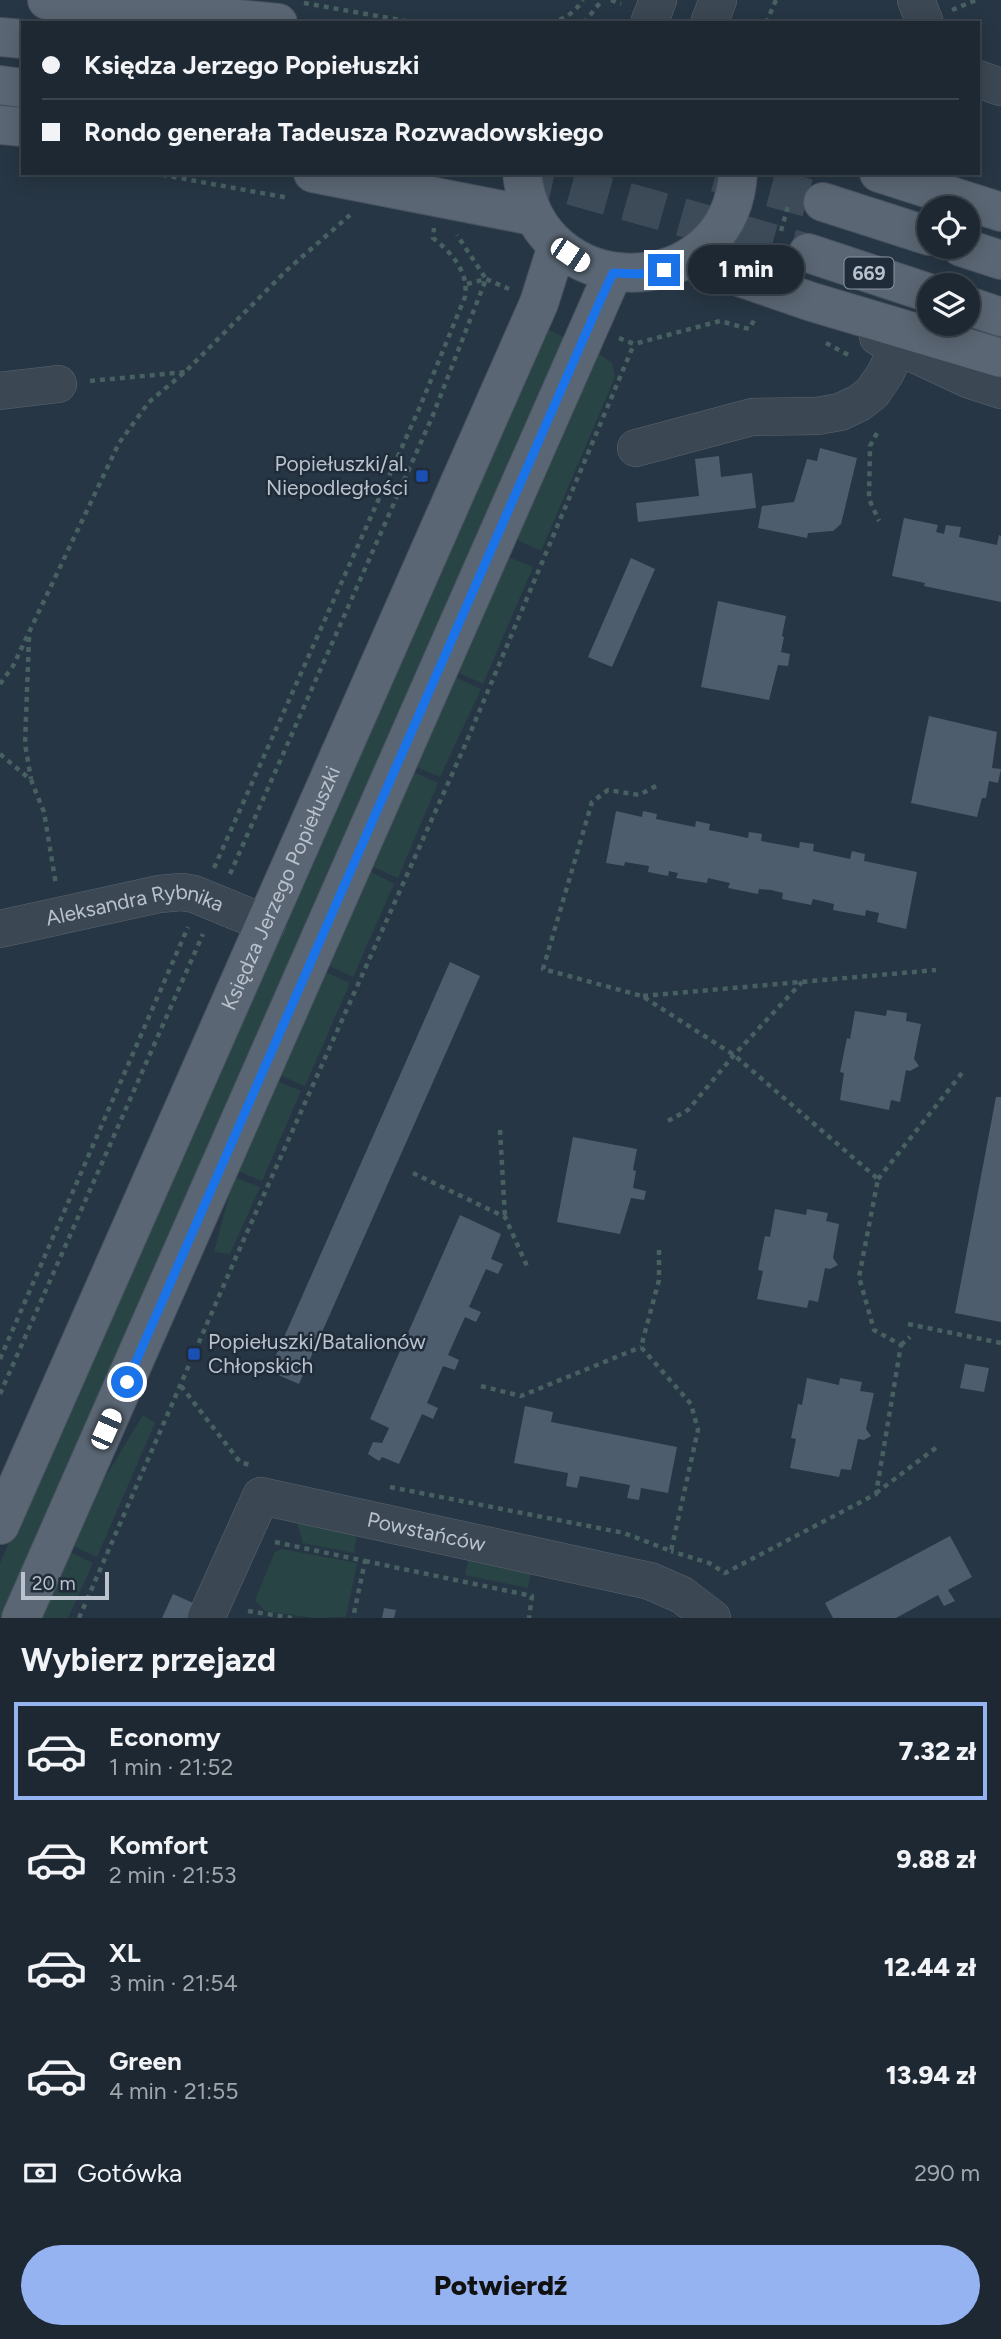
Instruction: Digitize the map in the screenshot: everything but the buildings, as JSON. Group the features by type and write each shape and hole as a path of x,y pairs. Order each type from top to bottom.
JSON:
{"main road":[{"path":"47,0 260,21"},
{"path":"198,0 273,21"},
{"path":"0,37 21,39"},
{"path":"0,85 21,88"},
{"path":"0,125 21,127"},
{"path":"323,175 533,216"},
{"path":"522,175 523,190 533,216 543,233 557,246 583,264 613,273 639,274 664,270 687,259 710,240 728,215 738,187 738,175"},
{"path":"885,175 1001,212"},
{"name":"669","path":"823,202 917,232"},
{"name":"Księdza Jerzego Popiełuszki","path":"0,1525 539,303 557,246"},
{"name":"669","path":"808,253 917,289"},
{"path":"980,253 1001,260"},
{"path":"687,259 812,302 1001,358"},
{"path":"21,1618 613,273"},
{"path":"980,310 1001,317"}],"street":[{"path":"650,21 658,0"},
{"path":"710,21 718,0"},
{"path":"916,0 924,21"},
{"path":"980,80 1001,87"},
{"path":"812,302 898,347 970,380 1001,390"},
{"path":"636,448 752,417 817,416 839,412 859,403 872,393 898,347"},
{"path":"0,391 58,384"},
{"name":"Aleksandra Rybnika","path":"0,929 159,894 182,892 267,924"},
{"name":"Powstańców","path":"206,1618 261,1496 650,1581 682,1595 712,1618"}],"path":[{"path":"294,0 405,21"},
{"path":"557,21 564,19 583,0"},
{"path":"586,21 602,0"},
{"path":"767,21 776,0"},
{"path":"462,203 455,232 486,279"},
{"path":"0,684 13,666 119,443 149,402 187,372 287,270 356,209"},
{"path":"0,1394 419,409 465,297 467,284 486,279"},
{"path":"0,1359 433,415 486,279"},
{"path":"79,1618 466,743 634,344"},
{"path":"58,384 187,372"},
{"path":"879,521 869,499 870,446 881,425"},
{"path":"29,633 25,744 31,779 44,812 61,915"},
{"path":"0,754 31,779"},
{"path":"656,786 639,795 608,790 592,802 543,969 642,996 734,1055 877,1179"},
{"path":"642,996 936,970"},
{"path":"668,1121 688,1110 734,1055 802,982"},
{"path":"901,1345 874,1330 859,1277 877,1179 962,1073"},
{"path":"500,1130 505,1217 527,1266"},
{"path":"413,1172 505,1217"},
{"path":"641,1347 659,1280 659,1249"},
{"path":"908,1324 1001,1343"},
{"path":"876,1494 901,1345 910,1337"},
{"path":"481,1386 521,1396 641,1347"},
{"path":"641,1347 691,1404 698,1430 671,1550"},
{"path":"181,1386 240,1462 262,1468"},
{"path":"445,1497 624,1533 709,1563 725,1573 876,1494 937,1447"},
{"path":"271,1553 276,1541 531,1596 529,1618"},
{"path":"353,1618 365,1561"},
{"path":"253,1599 248,1611 292,1618"}],"green space":[{"path":"545,328 565,338 4,1618 0,1618 0,1563"},
{"path":"596,352 612,363 615,377 541,551 519,541 516,533"},
{"path":"511,558 533,567 483,684 455,671 503,562"},
{"path":"454,677 481,689 440,777 414,766"},
{"path":"412,771 438,783 398,878 371,866"},
{"path":"368,870 394,884 353,977 327,965"},
{"path":"325,972 350,983 305,1086 280,1075"},
{"path":"277,1081 301,1091 262,1181 238,1171"},
{"path":"234,1177 260,1187 230,1254 214,1252"},
{"path":"143,1415 155,1423 97,1557 71,1545 86,1509"},
{"path":"297,1522 357,1534 354,1553 303,1543"},
{"path":"282,1549 357,1563 346,1617 314,1618 265,1611 255,1600 275,1552"},
{"path":"70,1552 93,1563 68,1618 41,1618"},
{"path":"469,1557 531,1571 528,1588 465,1575"}],"tunnel":[{"path":"525,175 808,253"},
{"path":"723,175 823,202"}],"place":[{"name":"Popiełuszki/al. Niepodległości","path":"422,476"},
{"name":"Popiełuszki/Batalionów Chłopskich","path":"194,1354"}],"route":[{"path":"127,1382 613,273 639,274 664,270"}]}
